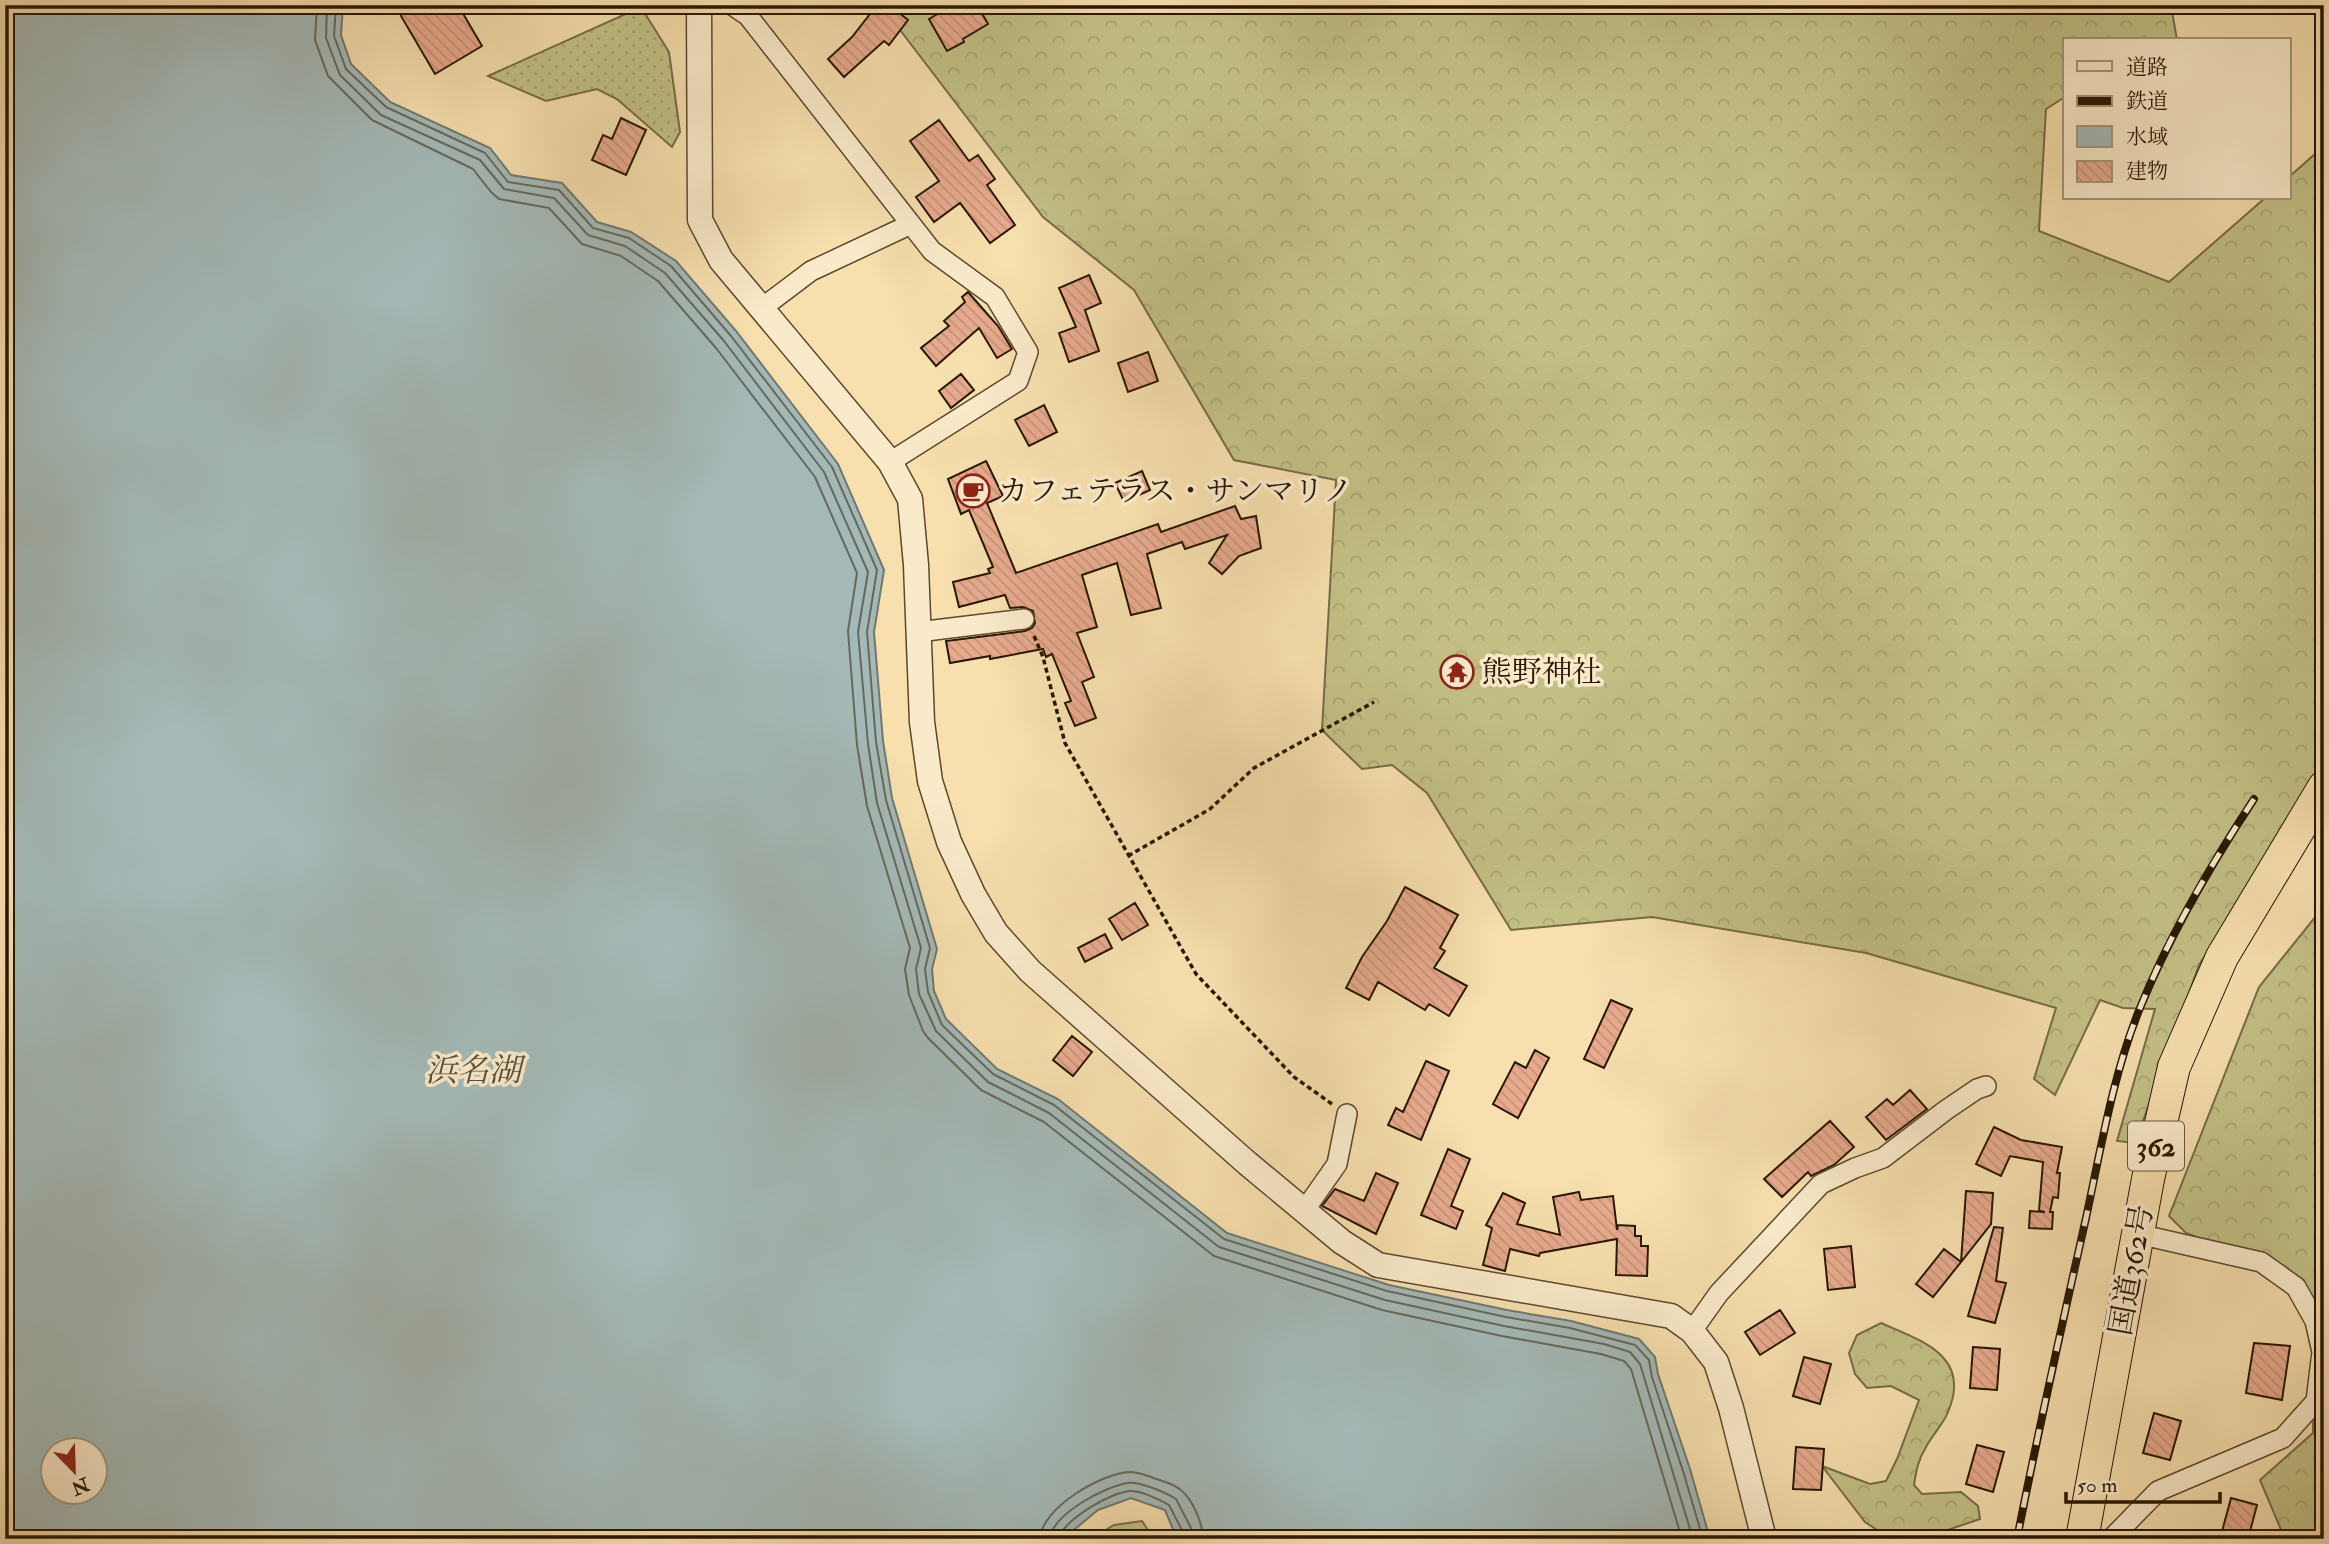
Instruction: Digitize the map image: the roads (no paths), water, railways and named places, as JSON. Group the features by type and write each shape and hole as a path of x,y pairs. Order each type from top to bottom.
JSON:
{"highway":[{"name":"国道362号","path":"2082,1539 2148,1179 2174,1067 2222,957 2324,787"}],"street":[{"path":"699,5 700,220 721,260 890,462 910,499 916,565 922,722 930,781 949,842 996,933 1030,971 1304,1211 1342,1242 1378,1265 1671,1316 1692,1331 1716,1362 1731,1408 1764,1539"},
{"path":"732,5 748,16 932,251 995,297 1028,352 1018,382 890,462"},
{"path":"762,308 811,271 909,225"},
{"path":"918,632 1024,619"},
{"path":"1692,1331 1719,1293 1821,1184 1883,1158 1946,1110 1986,1086"},
{"path":"1304,1211 1337,1164 1347,1114"},
{"path":"2111,1539 2158,1491 2283,1438 2316,1401 2322,1352 2315,1321 2296,1287 2261,1262 2138,1234"}],"water":[{"name":"浜名湖","path":"5,5 343,5 341,35 351,64 390,102 490,148 511,175 562,183 597,222 631,232 676,261 736,331 838,464 884,570 874,632 883,741 892,798 937,949 932,969 934,991 946,1019 997,1069 1058,1099 1227,1233 1389,1285 1571,1321 1639,1339 1655,1357 1710,1539 1177,1539 1165,1510 1131,1498 1098,1510 1063,1539 5,1539"}],"railway":[{"path":"2017,1539 2122,1059 2140,1008 2178,927 2254,799"}],"place":[{"name":"カフェテラス・サンマリノ","path":"973,491"},
{"name":"熊野神社","path":"1457,672"}]}
